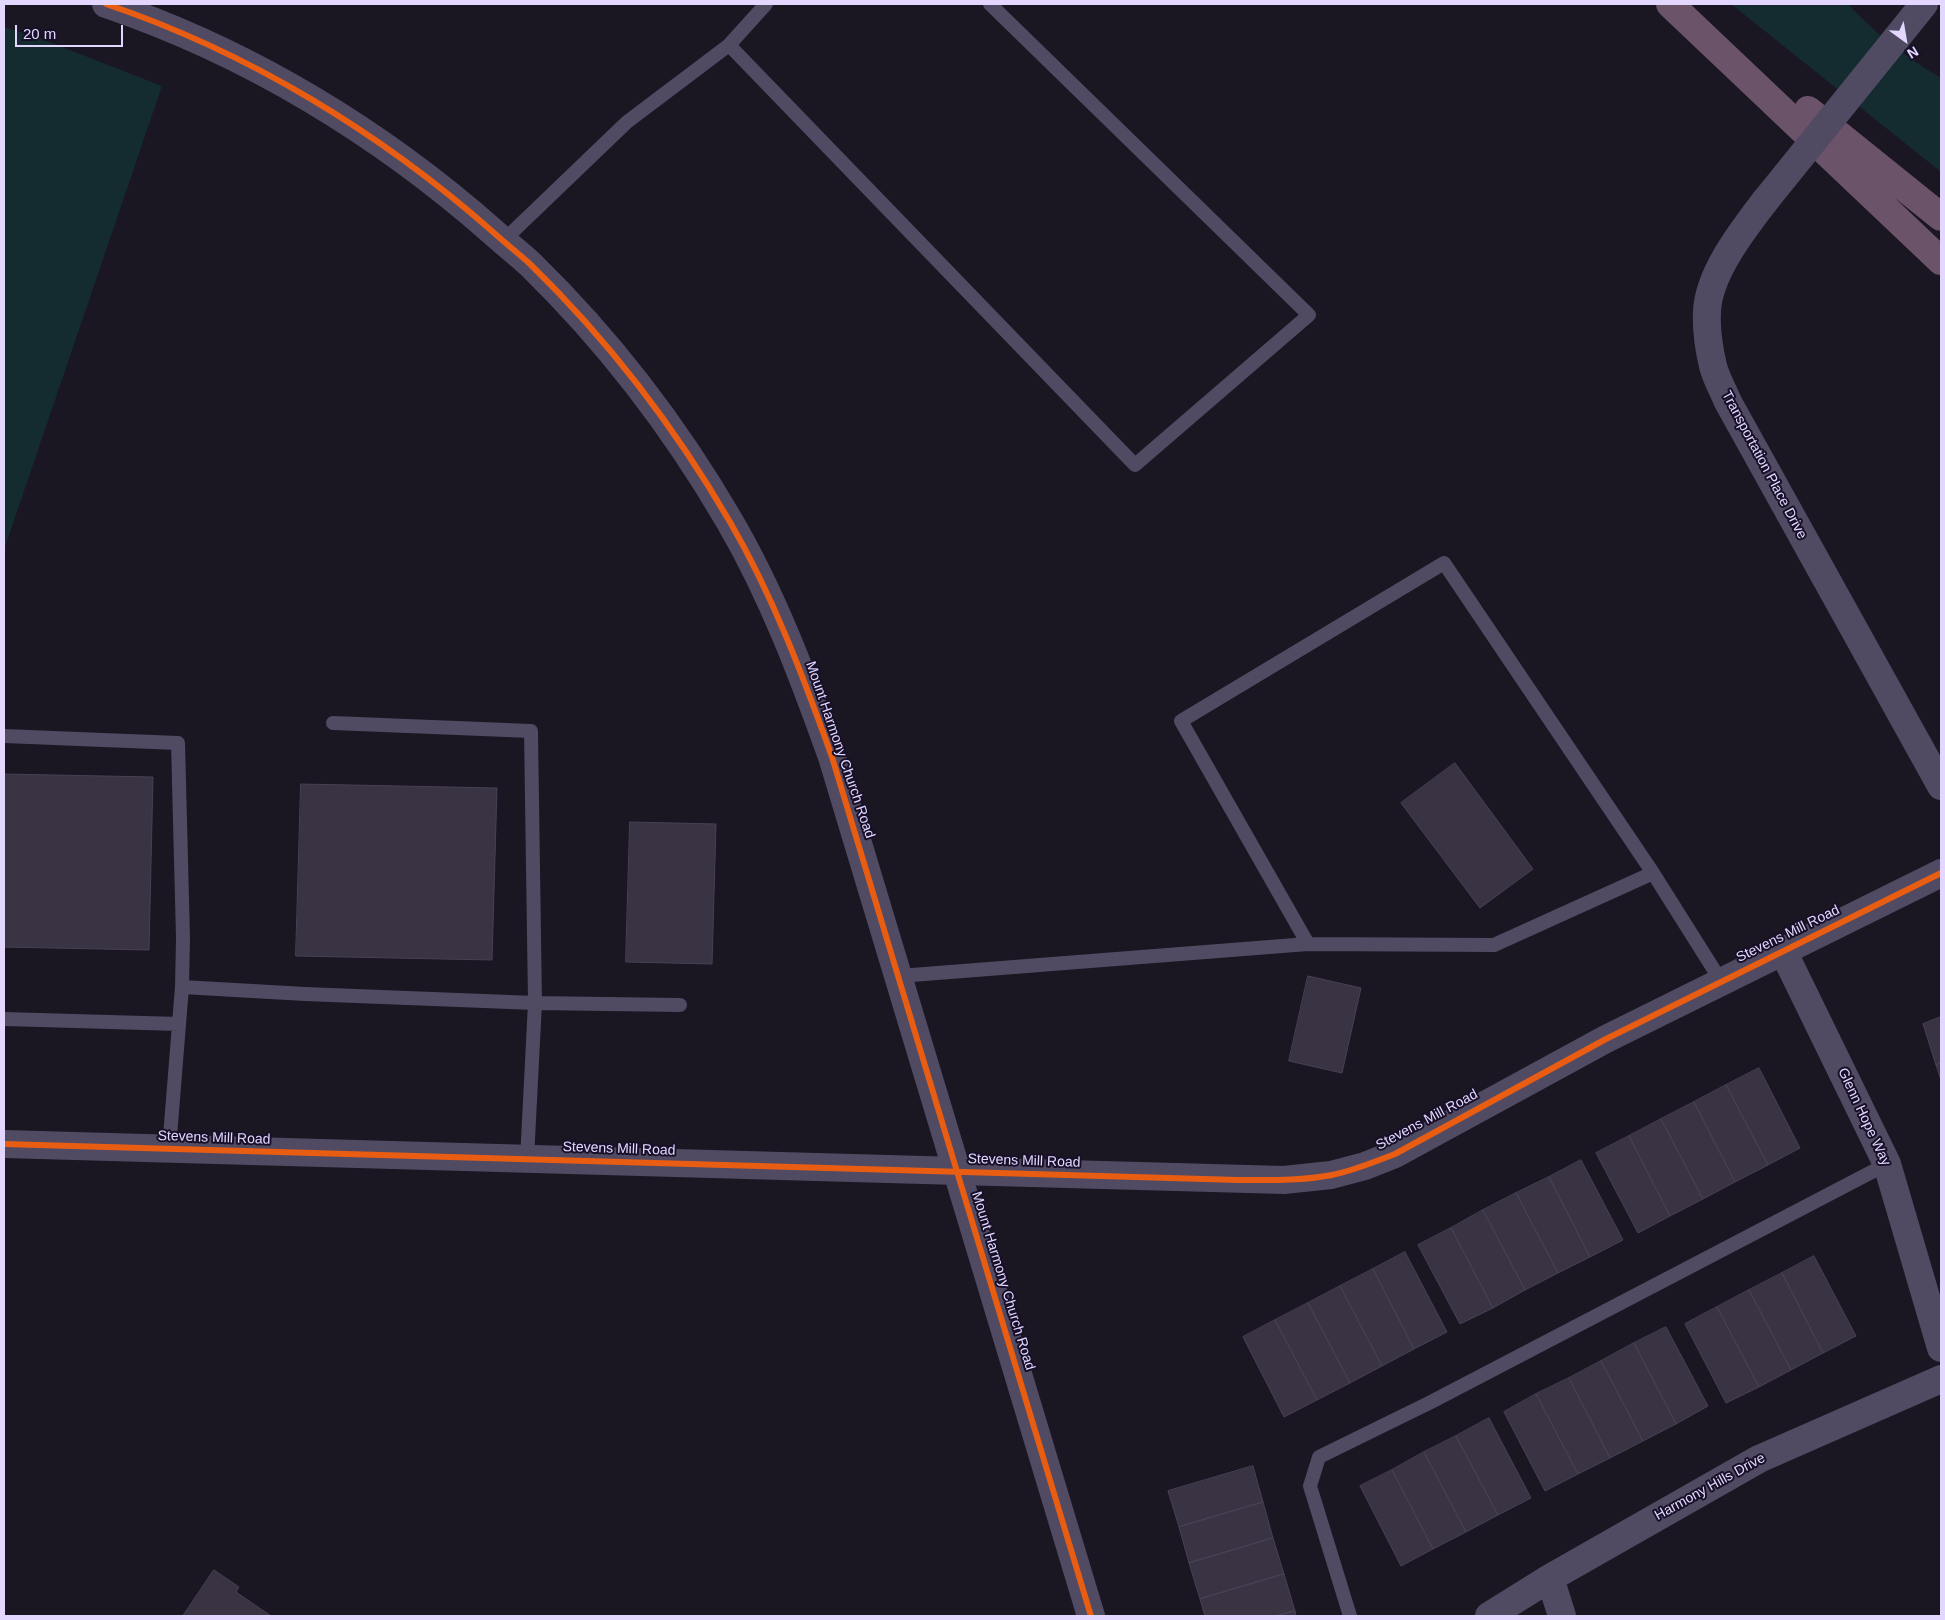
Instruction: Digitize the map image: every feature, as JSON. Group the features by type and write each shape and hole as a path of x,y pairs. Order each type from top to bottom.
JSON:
{"highway":[{"path":"1670,4 1941,260"},
{"path":"1676,4 1941,217"}],"street":[{"name":"Mount Harmony Church Road","path":"106,4 194,39 254,67 322,106 397,156 462,204 530,264 587,324 643,391 689,456 731,523 767,593 800,667 832,757 1091,1616"},
{"name":"Transportation Place Drive","path":"1924,4 1765,201 1733,244 1712,287 1707,311 1708,335 1714,368 1728,402 1941,786"},
{"name":"Stevens Mill Road","path":"4,1144 1238,1180 1284,1180 1331,1175 1365,1166 1395,1154 1556,1065 1721,981 1941,873"},
{"name":"Glenn Hope Way","path":"1783,951 1887,1164 1941,1348"},
{"name":"Harmony Hills Drive","path":"1489,1616 1550,1578 1759,1458 1941,1379"},
{"path":"1550,1578 1562,1616"}],"lane":[{"path":"502,241 628,122 728,45 766,4"},
{"path":"728,45 1136,465 1309,315 990,4"},
{"path":"1308,944 1181,721 1444,563 1653,873 1721,981"},
{"path":"333,723 531,731 535,1003 527,1160"},
{"path":"4,736 178,743 183,938 182,987 169,1149"},
{"path":"899,976 1308,944 1494,945 1653,873"},
{"path":"182,987 535,1003 680,1005"},
{"path":"4,1019 179,1024"},
{"path":"1350,1616 1310,1486 1319,1457 1431,1402 1887,1164"}],"green space":[{"path":"1731,4 1848,4 1892,44 1941,78 1941,172"},
{"path":"4,27 34,36 162,86 4,550"}],"building":[{"path":"1455,763 1533,869 1480,908 1401,803"},
{"path":"4,774 153,777 149,950 4,947"},
{"path":"301,784 497,788 492,960 296,956"},
{"path":"630,822 716,824 712,964 626,962"},
{"path":"1308,976 1361,988 1342,1073 1289,1061"},
{"path":"1941,1017 1941,1063 1936,1065 1923,1024"},
{"path":"1941,1063 1941,1080 1936,1065"},
{"path":"1759,1068 1800,1148 1768,1165 1726,1085"},
{"path":"1726,1085 1768,1165 1735,1182 1694,1102"},
{"path":"1694,1102 1735,1182 1703,1199 1661,1119"},
{"path":"1661,1119 1703,1199 1670,1216 1629,1136"},
{"path":"1629,1136 1670,1216 1638,1233 1596,1153"},
{"path":"1581,1160 1623,1240 1590,1257 1549,1177"},
{"path":"1549,1177 1590,1257 1558,1273 1516,1193"},
{"path":"1516,1193 1558,1273 1525,1290 1483,1210"},
{"path":"1483,1210 1525,1290 1493,1308 1451,1228"},
{"path":"1451,1228 1493,1308 1460,1324 1418,1245"},
{"path":"1405,1252 1447,1332 1414,1349 1373,1269"},
{"path":"1814,1256 1856,1336 1823,1353 1782,1273"},
{"path":"1373,1269 1414,1349 1382,1366 1340,1286"},
{"path":"1782,1273 1823,1353 1791,1370 1749,1290"},
{"path":"1340,1286 1382,1366 1350,1383 1308,1303"},
{"path":"1749,1290 1791,1370 1759,1387 1717,1307"},
{"path":"1308,1303 1350,1383 1317,1400 1275,1320"},
{"path":"1717,1307 1759,1387 1726,1403 1685,1324"},
{"path":"1275,1320 1317,1400 1284,1417 1243,1337"},
{"path":"1666,1327 1708,1406 1676,1424 1634,1343"},
{"path":"1634,1343 1676,1424 1643,1441 1601,1361"},
{"path":"1601,1361 1643,1441 1610,1458 1569,1378"},
{"path":"1569,1378 1610,1458 1578,1474 1536,1394"},
{"path":"1536,1394 1578,1474 1545,1491 1504,1412"},
{"path":"1489,1418 1531,1498 1498,1515 1456,1436"},
{"path":"1456,1436 1498,1515 1466,1532 1424,1452"},
{"path":"1424,1452 1466,1532 1433,1549 1392,1470"},
{"path":"1253,1466 1263,1502 1179,1527 1168,1491"},
{"path":"1392,1470 1433,1549 1401,1566 1360,1486"},
{"path":"1263,1502 1273,1538 1189,1563 1179,1527"},
{"path":"1273,1538 1284,1574 1200,1599 1189,1563"},
{"path":"214,1570 239,1587 236,1592 271,1616 183,1616"},
{"path":"1284,1574 1295,1611 1275,1616 1205,1616 1200,1599"},
{"path":"1295,1611 1296,1616 1275,1616"}],"cycle path":[{"path":"106,4 211,46 261,71 359,129 405,161 450,196 530,264 587,323 664,420 709,487 746,550 774,608 832,757 1091,1616"},
{"path":"4,1144 1238,1180 1285,1180 1320,1177 1348,1171 1395,1154 1606,1039 1941,873"}]}
